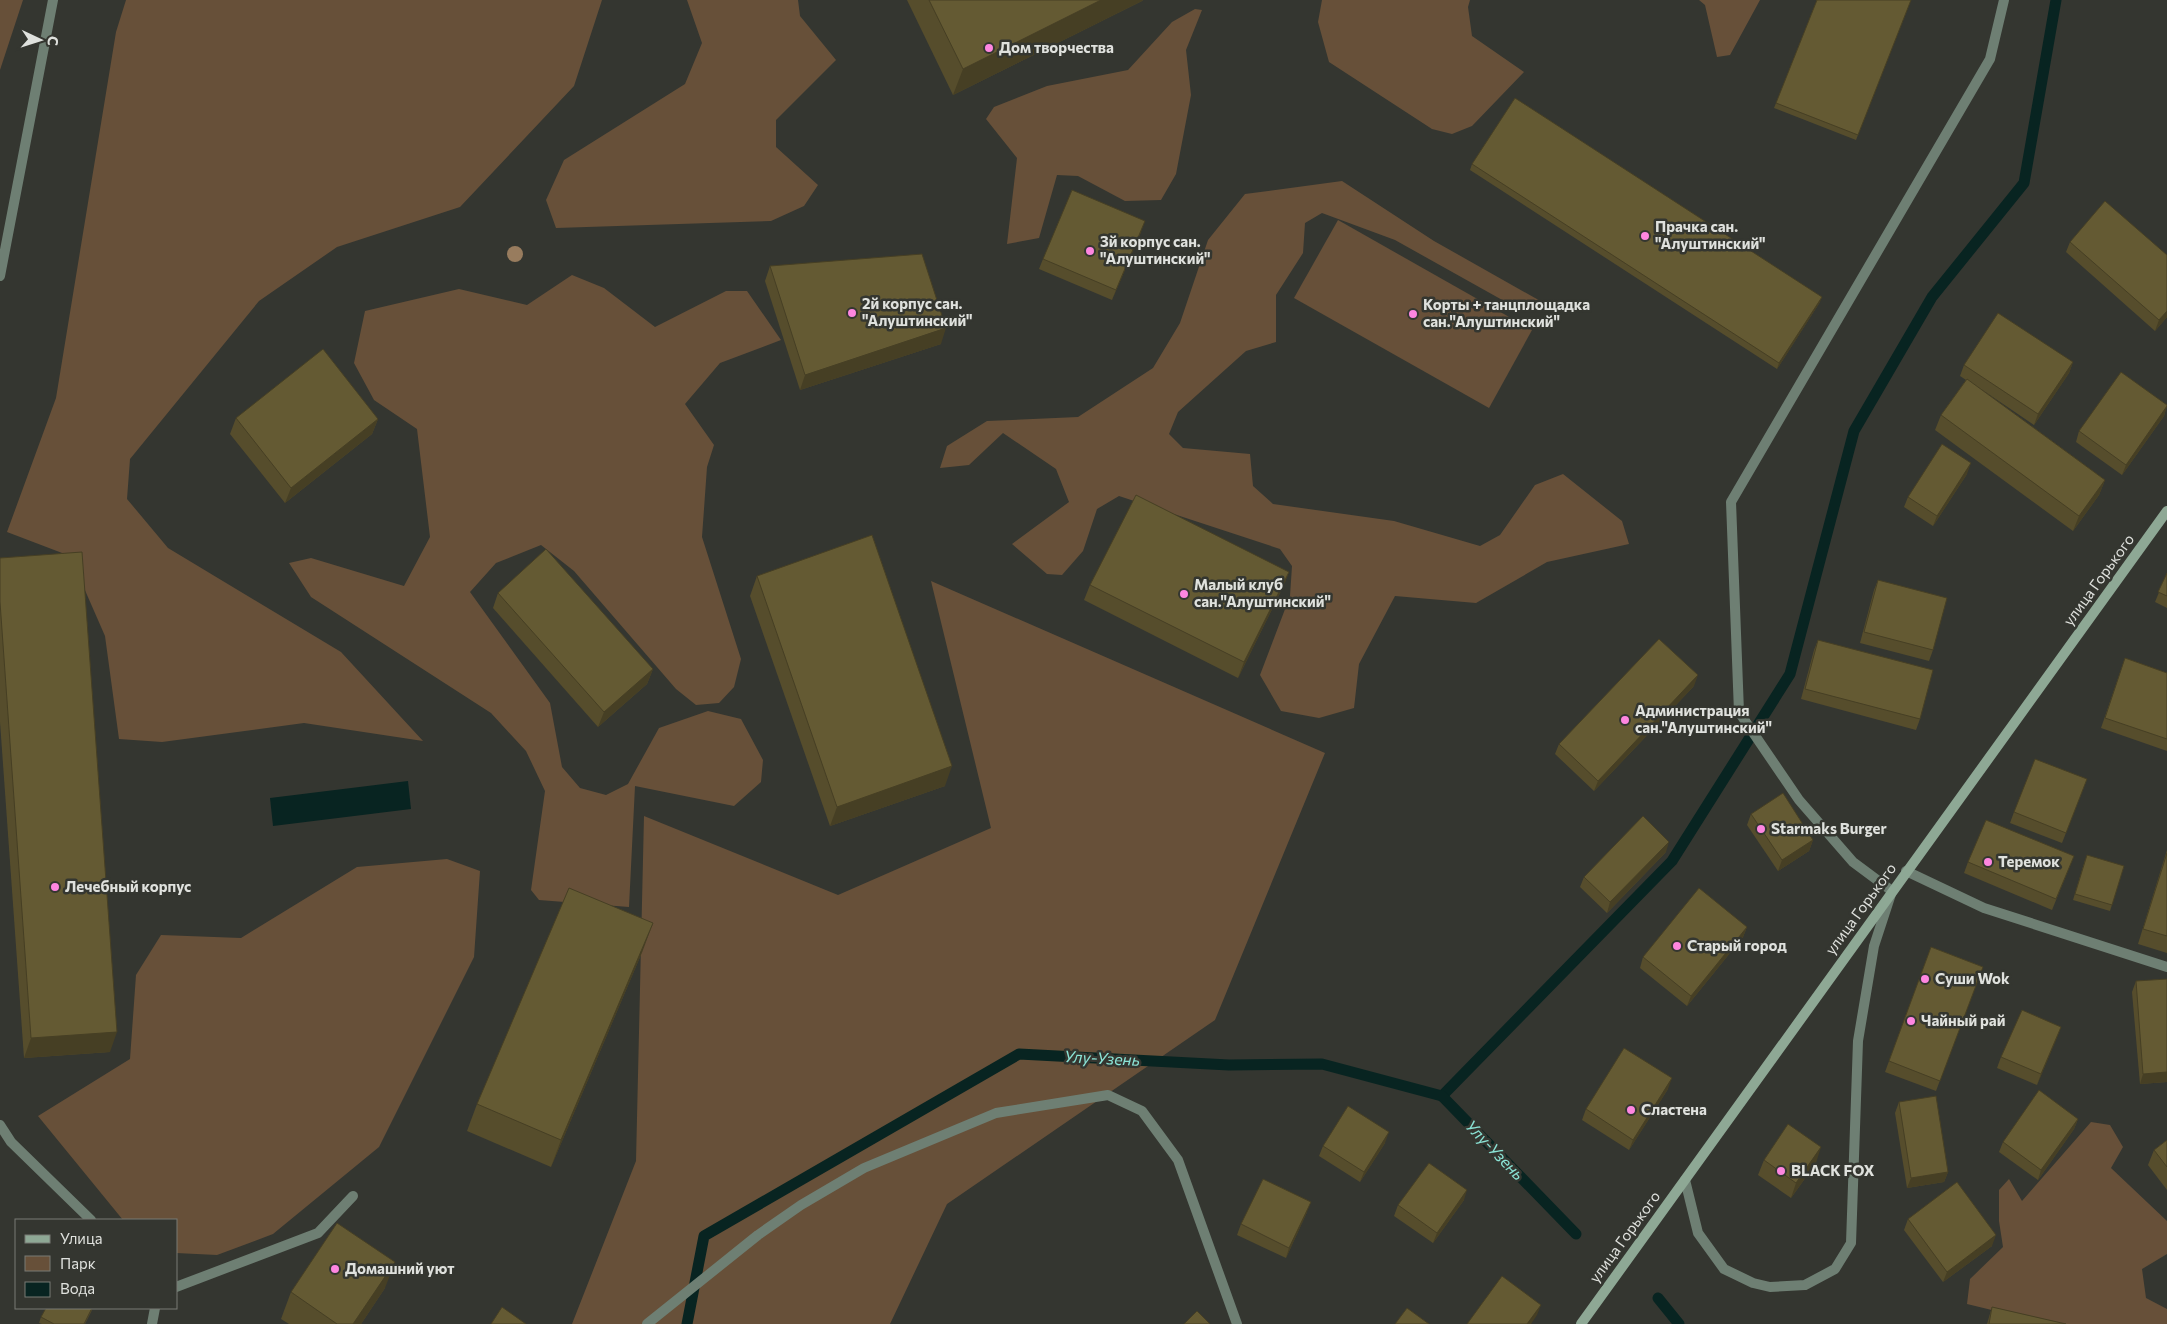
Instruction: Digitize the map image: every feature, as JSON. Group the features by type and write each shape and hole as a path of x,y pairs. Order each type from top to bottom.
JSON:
{"main road":[{"name":"улица Горького","path":"1581,1324 1906,871 2167,512"}],"street":[{"path":"0,276 53,0"},
{"path":"1685,1180 1698,1233 1724,1269 1753,1282 1770,1287 1805,1285 1835,1269 1852,1243 1858,1041 1874,946 1892,891 1853,862 1799,800 1739,712 1731,502 1990,59 2004,0"},
{"path":"1906,871 1984,908 2167,967"},
{"path":"647,1324 758,1235 801,1205 864,1168 996,1113 1108,1095 1142,1111 1178,1160 1237,1324"},
{"path":"0,1125 12,1142 90,1219"},
{"path":"178,1286 318,1233 353,1196"},
{"path":"152,1324 154,1309"}],"green space":[{"path":"0,0 23,0 0,70"},
{"path":"126,0 602,0 574,86 460,207 337,247 259,301 130,459 127,499 168,548 341,652 423,741 304,723 162,742 119,739 105,636 70,556 7,532 56,398 116,32"},
{"path":"687,0 798,0 800,16 836,60 776,120 776,147 818,185 804,206 771,221 556,228 546,200 564,160 685,84 702,43"},
{"path":"1322,0 1470,0 1468,7 1472,36 1524,72 1472,126 1452,134 1432,129 1329,62 1318,22"},
{"path":"1699,0 1760,0 1730,55 1717,57 1705,5"},
{"path":"1195,9 1202,10 1186,50 1191,95 1176,174 1161,200 1125,201 1078,176 1057,175 1039,238 1007,244 1017,158 986,119 994,107 1047,86 1128,70 1172,22"},
{"path":"1342,181 1434,241 1551,307 1513,306 1395,240 1322,213 1305,223 1303,253 1276,295 1276,342 1246,351 1178,412 1169,434 1183,448 1250,454 1253,486 1273,504 1394,521 1480,546 1500,535 1535,485 1563,474 1622,521 1629,544 1547,562 1476,603 1395,596 1359,664 1354,708 1319,718 1281,711 1260,675 1290,596 1292,566 1280,549 1119,496 1097,509 1083,551 1062,575 1047,574 1012,544 1069,502 1056,469 1003,433 969,465 940,468 947,446 987,421 1078,417 1153,368 1180,323 1208,240 1245,194"},
{"name":"Корты + танцплощадка сан.\"Алуштинский\"","path":"1338,220 1532,330 1489,408 1294,298"},
{"path":"572,275 604,288 655,327 726,291 747,291 781,340 720,363 685,404 714,445 707,467 702,537 741,659 734,687 719,703 696,705 676,689 574,571 541,545 496,563 470,592 550,703 562,767 580,788 606,795 628,784 659,728 708,711 741,719 763,760 761,782 734,806 635,786 629,907 539,900 531,890 545,791 526,751 491,713 311,597 289,563 311,558 404,586 430,537 417,429 374,400 354,363 365,311 459,289 527,305"},
{"path":"931,581 1325,753 1215,1020 947,1204 890,1324 572,1324 636,1161 644,816 838,895 991,828"},
{"path":"447,859 480,871 474,957 379,1147 273,1234 217,1255 178,1253 178,1219 122,1219 38,1116 130,1059 136,975 161,935 241,938 357,867"},
{"path":"2091,1122 2110,1125 2123,1147 2111,1168 2167,1221 2167,1254 2142,1269 2146,1298 2167,1309 2167,1324 2050,1324 1967,1304 1970,1279 2003,1247 1999,1221 1999,1190 2009,1179 2022,1201"}],"water":[{"path":"408,781 411,809 273,826 270,798"}],"building":[{"path":"929,0 1101,0 963,69"},
{"path":"1817,0 1911,0 1858,135 1776,103"},
{"name":"Прачка сан. \"Алуштинский\"","path":"1515,98 1822,297 1779,363 1472,164"},
{"name":"3й корпус сан. \"Алуштинский\"","path":"1072,190 1145,221 1116,290 1043,259"},
{"path":"2105,201 2167,255 2167,311 2159,320 2070,242"},
{"name":"2й корпус сан. \"Алуштинский\"","path":"922,254 946,328 805,375 770,266"},
{"path":"1998,313 2073,362 2038,414 1964,365"},
{"path":"323,349 378,419 291,488 236,418"},
{"path":"2121,372 2167,405 2126,465 2079,431"},
{"path":"1967,379 2105,480 2079,516 1941,415"},
{"path":"1942,444 1971,463 1937,516 1908,497"},
{"name":"Малый клуб сан.\"Алуштинский\"","path":"1136,495 1289,572 1244,662 1090,585"},
{"path":"872,535 952,766 837,807 757,576"},
{"path":"546,549 653,669 604,712 498,593"},
{"name":"Лечебный корпус","path":"82,552 117,1032 31,1038 0,602 0,558"},
{"path":"2167,573 2167,596 2158,592"},
{"path":"1878,580 1947,598 1933,650 1864,632"},
{"name":"Администрация сан.\"Алуштинский\"","path":"1659,639 1698,675 1598,781 1559,744"},
{"path":"1818,640 1933,670 1920,719 1805,689"},
{"path":"2125,658 2167,673 2167,739 2105,718"},
{"path":"2035,759 2087,779 2066,833 2014,812"},
{"path":"1783,793 1813,840 1782,860 1751,814"},
{"path":"1643,816 1669,842 1610,902 1584,877"},
{"path":"1986,820 2074,856 2056,899 1968,862"},
{"path":"2167,853 2167,936 2143,929"},
{"path":"2087,855 2124,866 2112,905 2075,894"},
{"path":"569,888 653,923 561,1140 477,1104"},
{"path":"1699,888 1747,927 1691,996 1643,957"},
{"path":"1931,947 1983,967 1940,1081 1889,1061"},
{"path":"2167,979 2167,1072 2143,1074 2136,981"},
{"path":"2022,1010 2061,1027 2041,1074 2001,1057"},
{"path":"1624,1048 1672,1078 1633,1140 1586,1109"},
{"path":"2039,1090 2078,1119 2041,1170 2003,1142"},
{"path":"1936,1096 1948,1172 1911,1178 1899,1102"},
{"path":"1348,1106 1389,1132 1364,1172 1323,1146"},
{"path":"1788,1124 1821,1147 1796,1183 1764,1160"},
{"path":"2167,1140 2167,1167 2154,1150"},
{"path":"1429,1163 1467,1190 1437,1233 1398,1205"},
{"path":"1263,1179 1311,1202 1289,1248 1241,1224"},
{"path":"1957,1182 1996,1235 1947,1272 1908,1219"},
{"name":"Домашний уют","path":"337,1223 395,1262 353,1324 337,1324 291,1292"},
{"path":"1502,1276 1541,1305 1527,1324 1467,1324"},
{"path":"502,1307 526,1324 491,1324"},
{"path":"1992,1307 2066,1324 1989,1324"},
{"path":"1407,1308 1429,1324 1395,1324"},
{"path":"45,1309 92,1309 84,1324 54,1324 41,1317"},
{"path":"1197,1311 1210,1324 1184,1324"}],"waterway":[{"path":"1442,1096 1672,861 1790,674 1854,431 1932,297 2024,183 2056,0"},
{"name":"Улу-Узень","path":"687,1324 704,1236 1019,1054 1229,1065 1322,1064 1442,1096 1576,1234"},
{"name":"Улу-Узень","path":"1658,1298 1679,1324"}],"place":[{"name":"Дом творчества","path":"989,48"},
{"name":"Прачка сан. \"Алуштинский\"","path":"1645,236"},
{"name":"3й корпус сан. \"Алуштинский\"","path":"1090,251"},
{"name":"2й корпус сан. \"Алуштинский\"","path":"852,313"},
{"name":"Корты + танцплощадка сан.\"Алуштинский\"","path":"1413,314"},
{"name":"Малый клуб сан.\"Алуштинский\"","path":"1184,594"},
{"name":"Администрация сан.\"Алуштинский\"","path":"1625,720"},
{"name":"Starmaks Burger","path":"1761,829"},
{"name":"Теремок","path":"1988,862"},
{"name":"Лечебный корпус","path":"55,887"},
{"name":"Старый город","path":"1677,946"},
{"name":"Суши Wok","path":"1925,979"},
{"name":"Чайный рай","path":"1911,1021"},
{"name":"Сластена","path":"1631,1110"},
{"name":"BLACK FOX","path":"1781,1171"},
{"name":"Домашний уют","path":"335,1269"}]}
